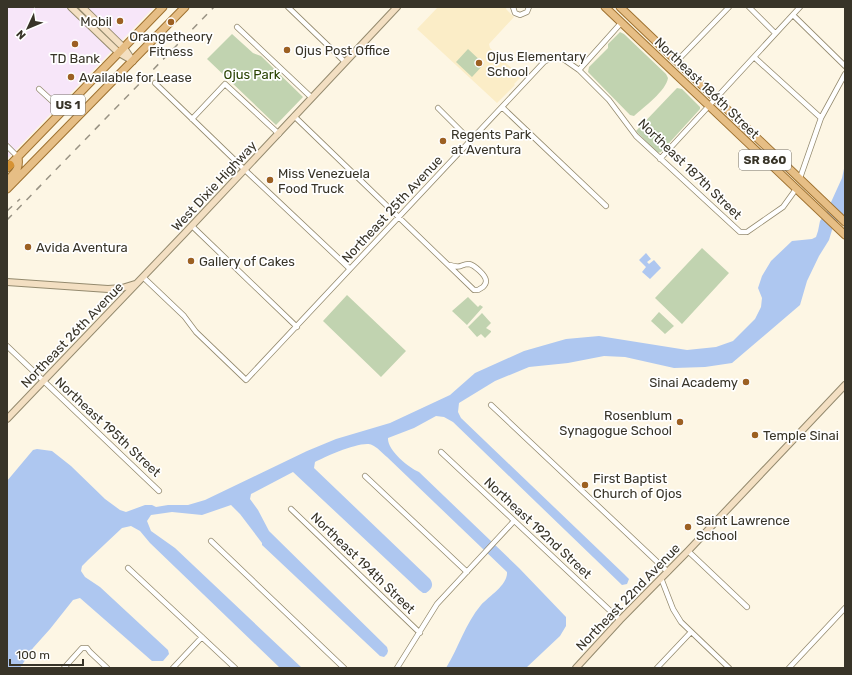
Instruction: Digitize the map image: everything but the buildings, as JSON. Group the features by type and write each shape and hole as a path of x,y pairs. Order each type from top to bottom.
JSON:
{"main road":[{"name":"US 1","path":"8,167 163,7"},
{"name":"US 1","path":"7,189 186,7"},
{"name":"Northeast 186th Street","path":"605,7 845,236"},
{"name":"Northeast 186th Street","path":"620,7 845,222"},
{"path":"621,23 627,22 642,28"},
{"path":"7,181 18,168 18,157"}],"street":[{"path":"71,7 133,61"},
{"path":"82,7 121,50"},
{"path":"288,7 345,62"},
{"name":"West Dixie Highway","path":"137,284 397,7"},
{"path":"513,7 516,13 520,15 525,14 529,8"},
{"path":"677,61 729,7"},
{"path":"750,7 775,33"},
{"path":"660,159 800,7"},
{"path":"793,15 845,66"},
{"path":"579,70 621,23"},
{"path":"237,27 312,98"},
{"name":"Northeast 187th Street","path":"555,56 561,57 579,70 609,100 636,136 740,232 747,232 783,206 796,189"},
{"name":"Northeast 25th Avenue","path":"143,277 184,316 196,332 246,380 503,108 544,62 555,56"},
{"path":"754,57 821,118"},
{"path":"800,178 821,118 845,74"},
{"path":"155,83 244,170 350,269"},
{"path":"192,119 225,84 278,134"},
{"path":"39,89 63,111"},
{"path":"438,108 471,141"},
{"path":"503,108 606,206"},
{"path":"294,116 450,265 474,290 478,290 483,287 486,281 485,278 474,266 469,264 458,268 450,265"},
{"path":"7,146 18,157"},
{"path":"192,226 297,326"},
{"path":"7,282 111,289 125,288 137,284"},
{"name":"Northeast 26th Avenue","path":"7,419 137,284"},
{"name":"Northeast 195th Street","path":"7,346 159,491"},
{"name":"Northeast 22nd Avenue","path":"576,668 620,620 688,552 845,384"},
{"path":"491,405 668,572"},
{"name":"Northeast 192nd Street","path":"441,452 620,620"},
{"path":"365,476 467,572"},
{"name":"Northeast 194th Street","path":"291,509 420,633"},
{"path":"397,668 437,604 514,521"},
{"path":"211,541 344,668"},
{"path":"688,552 747,607"},
{"path":"128,568 235,668"},
{"path":"661,578 673,608 681,622 729,668"},
{"path":"789,668 845,608"},
{"path":"657,668 691,632"},
{"path":"173,668 202,637"},
{"path":"64,668 82,648 88,648 90,652 107,668"}],"shaded area":[{"path":"7,7 154,7 7,159"},
{"name":"Ojus Elementary School","path":"438,7 507,7 506,9 514,17 489,44 490,48 521,77 497,103 417,29"}],"green space":[{"path":"620,32 624,34 666,74 668,78 659,93 634,116 630,115 588,72 589,67 608,48 608,44"},
{"name":"Ojus Park","path":"232,34 253,53 261,56 303,97 276,125 207,59"},
{"path":"468,49 484,64 472,77 456,62"},
{"path":"677,88 682,89 700,107 700,109 661,152 657,153 636,131"},
{"path":"702,248 729,273 682,324 655,298"},
{"path":"347,295 406,351 381,377 323,321"},
{"path":"468,297 478,307 480,305 483,307 467,325 452,311"},
{"path":"659,312 674,326 665,334 651,321"},
{"path":"482,313 491,323 486,328 491,332 485,338 481,334 477,337 468,327"}],"water":[{"path":"845,164 845,216 837,222 832,230 829,240 819,256 807,281 800,305 732,363 705,367 674,368 625,357 604,356 568,363 529,367 495,381 459,403 458,412 461,418 629,579 627,584 622,585 453,422 444,417 436,416 414,428 388,438 391,448 399,458 419,472 519,568 566,617 566,626 560,636 526,668 446,668 475,612 501,586 507,572 387,457 374,446 367,444 352,447 315,462 314,468 430,579 432,587 426,593 419,590 293,472 251,494 250,499 258,510 269,531 387,647 388,651 384,657 380,656 262,545 240,514 231,505 202,515 172,512 151,515 147,521 151,531 175,548 302,668 280,668 150,543 140,531 131,526 122,528 82,566 81,571 85,577 100,587 168,650 169,654 163,661 152,661 80,598 73,600 33,648 20,668 7,668 7,481 33,450 37,449 52,451 71,466 105,499 120,510 126,512 145,505 152,505 156,507 168,505 188,505 205,500 307,451 336,439 390,423 450,395 475,373 524,351 566,339 599,336 687,350 716,347 733,341 755,319 761,307 762,298 758,288 762,276 771,261 792,241 812,239 816,237 820,221 827,211 842,178"},
{"path":"646,253 651,259 647,262 649,264 654,260 661,268 650,279 642,272 646,267 639,260"}],"railway":[{"path":"7,220 214,7"},
{"path":"7,211 20,199"}],"place":[{"name":"Mobil","path":"120,21"},
{"name":"Orangetheory Fitness","path":"171,22"},
{"name":"TD Bank","path":"75,44"},
{"name":"Ojus Post Office","path":"287,50"},
{"name":"Ojus Elementary School","path":"479,63"},
{"name":"Available for Lease","path":"71,77"},
{"name":"Regents Park at Aventura","path":"443,141"},
{"name":"Miss Venezuela Food Truck","path":"270,180"},
{"name":"Avida Aventura","path":"28,247"},
{"name":"Gallery of Cakes","path":"191,261"},
{"name":"Sinai Academy","path":"746,382"},
{"name":"Rosenblum Synagogue School","path":"680,422"},
{"name":"Temple Sinai","path":"755,435"},
{"name":"First Baptist Church of Ojos","path":"585,485"},
{"name":"Saint Lawrence School","path":"688,527"}]}
